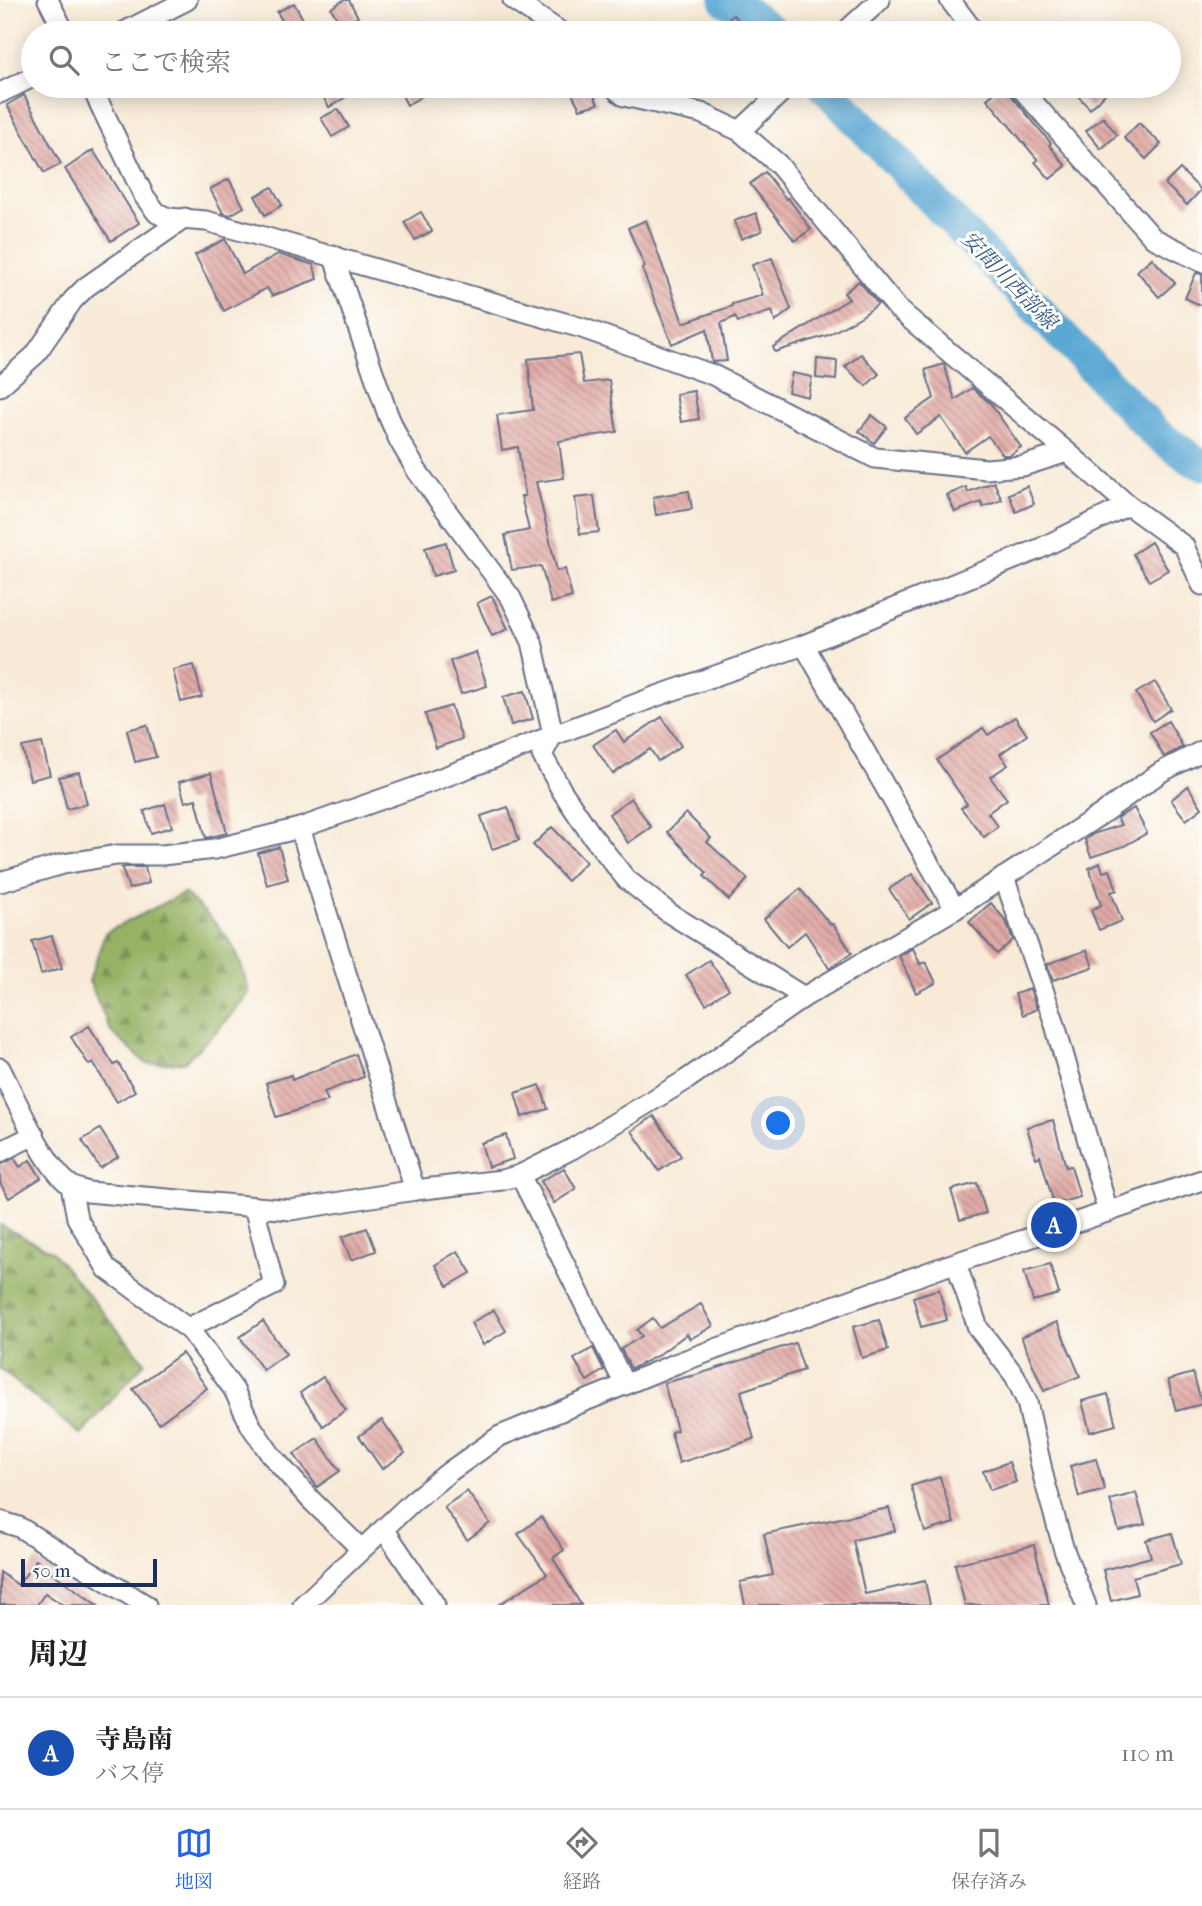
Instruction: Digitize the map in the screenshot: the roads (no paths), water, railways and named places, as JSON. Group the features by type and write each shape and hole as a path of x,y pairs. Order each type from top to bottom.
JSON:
{"street":[{"path":"48,0 59,21"},
{"path":"145,21 187,0"},
{"path":"513,0 544,21"},
{"path":"857,21 880,0"},
{"path":"950,0 966,21"},
{"path":"0,93 21,83"},
{"path":"97,98 144,196 157,213 168,218 206,221 582,328 713,375 875,458 986,468 1023,466 1067,452"},
{"path":"633,98 701,113 740,131 778,164 898,309 1128,505 1184,546 1202,585"},
{"path":"740,131 775,98"},
{"path":"1030,98 1153,238 1202,262"},
{"path":"0,386 35,355 73,300 86,287 185,218"},
{"path":"333,255 399,440 417,471 511,598 532,642 553,734 542,755 562,791 626,879 669,913 804,997"},
{"path":"0,882 63,864 117,855 162,855 215,849 300,828 804,645 1039,549 1128,505"},
{"path":"804,645 955,909"},
{"path":"0,1068 34,1135 56,1171 71,1186 88,1192 291,1210 415,1190 502,1180 520,1175 572,1149 686,1080 804,997 955,909 1161,772 1202,751"},
{"path":"300,828 415,1190"},
{"path":"1004,877 1054,1021 1108,1212"},
{"path":"0,1152 34,1135"},
{"path":"520,1175 625,1385"},
{"path":"303,1605 361,1549 449,1472 500,1436 814,1313 1202,1180"},
{"path":"71,1186 77,1218 107,1269 188,1328 234,1390 251,1426 271,1455 311,1500 361,1549"},
{"path":"188,1328 274,1285 254,1208"},
{"path":"956,1263 978,1328 1015,1376 1027,1402 1044,1479 1064,1550 1086,1605"},
{"path":"0,1521 19,1527 146,1605"},
{"path":"384,1529 435,1605"},
{"path":"109,1605 124,1591"}],"waterway":[{"name":"安間川西部線","path":"726,0 758,21"},
{"name":"安間川西部線","path":"835,98 1156,434 1202,464"}],"place":[{"name":"寺島南","path":"1054,1225"}]}
